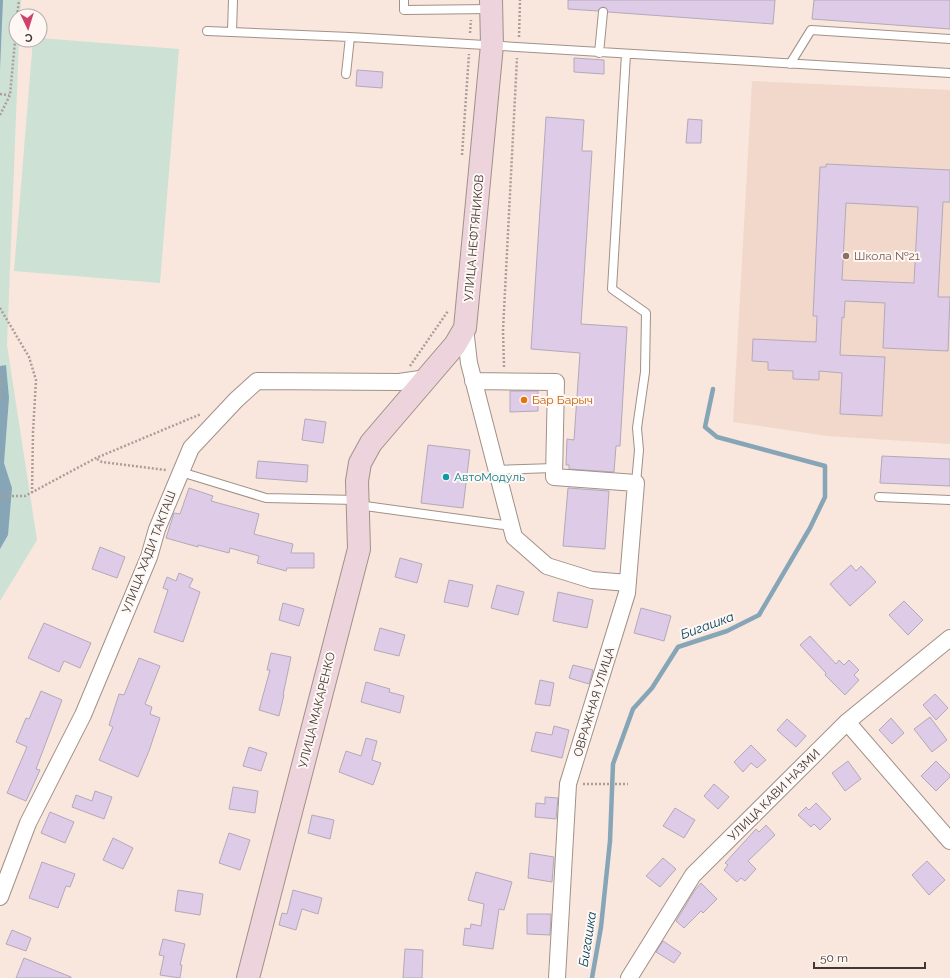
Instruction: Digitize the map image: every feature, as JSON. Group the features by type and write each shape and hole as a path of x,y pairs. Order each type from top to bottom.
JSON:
{"street":[{"name":"УЛИЦА НЕФТЯНИКОВ","path":"371,442 456,346 465,328 492,46 491,4"},
{"path":"465,328 469,363 514,537 547,566 592,580 628,583"},
{"name":"УЛИЦА ХАДИ ТАКТАШ","path":"0,898 28,823 86,708 150,557 157,528 191,448 236,400 257,382 399,382 427,378"},
{"path":"473,380 556,382 554,477 636,483"},
{"name":"УЛИЦА МАКАРЕНКО","path":"248,978 359,549 357,480 360,463 371,442"},
{"name":"ОВРАЖНАЯ УЛИЦА","path":"557,978 568,784 627,593 636,483"},
{"name":"УЛИЦА КАВИ НАЗМИ","path":"629,978 693,875 847,722 950,638"},
{"path":"847,722 950,841"}],"lane":[{"path":"232,32 233,0"},
{"path":"404,0 404,10 491,4"},
{"path":"599,53 603,12"},
{"path":"790,64 811,30 950,39"},
{"path":"207,31 350,37 950,74"},
{"path":"346,74 350,37"},
{"name":"ОВРАЖНАЯ УЛИЦА","path":"626,54 612,289 646,313 645,372 638,428 639,450 636,483"},
{"path":"496,470 554,468"},
{"path":"181,472 266,498 357,503 511,526"},
{"path":"878,497 950,500"}],"path":[{"path":"504,381 503,330 520,0"},
{"path":"0,115 10,95 14,48"},
{"path":"0,94 10,95"},
{"path":"399,382 451,307"},
{"path":"0,308 29,357 36,380 32,492"},
{"path":"0,374 0,401"},
{"path":"0,496 25,496 96,458 207,412"},
{"path":"96,458 102,462 181,472"},
{"path":"602,784 628,784"}],"shaded area":[{"name":"Школа №21","path":"752,81 950,90 950,444 827,436 733,422"}],"green space":[{"path":"0,0 21,0 20,8 8,8 8,48 19,48 7,345 37,540 0,601"},
{"path":"48,39 179,49 160,283 14,271 32,48 48,48"}],"water":[{"path":"0,0 3,0 0,69"},
{"path":"6,365 9,398 4,463 12,488 8,535 0,549 0,366"}],"building":[{"path":"568,0 775,0 773,24 608,12 606,8 603,7 598,11 568,9"},
{"path":"814,0 950,0 950,29 812,19"},
{"path":"574,58 604,60 604,74 574,72"},
{"path":"357,70 383,72 382,88 356,86"},
{"path":"546,117 584,120 582,151 592,151 581,324 627,327 620,446 616,446 614,472 569,469 569,465 566,465 567,439 574,440 580,353 531,349"},
{"path":"688,119 702,120 701,143 686,143"},
{"path":"826,164 950,170 950,202 943,202 938,297 950,297 948,351 883,348 885,303 845,301 844,318 842,317 840,355 885,357 882,416 840,414 842,373 819,371 819,380 793,379 793,371 768,370 768,362 752,361 753,339 816,342 817,316 813,316 820,167 826,167","holes":["846,203 918,207 914,283 842,280"]},
{"name":"Бар Барыч","path":"510,391 538,391 538,411 510,412"},
{"path":"305,419 326,422 323,443 302,440"},
{"name":"АвтоМодуль","path":"428,445 470,450 463,508 421,503"},
{"path":"882,456 950,459 950,486 880,483"},
{"path":"258,461 308,465 307,482 256,478"},
{"path":"189,488 213,496 211,501 259,514 254,534 293,544 291,553 314,553 314,568 287,568 286,571 257,563 259,556 230,548 229,553 198,545 198,547 166,538 174,513 180,514"},
{"path":"568,488 609,491 605,549 563,546"},
{"path":"100,547 125,557 117,578 92,569"},
{"path":"400,558 422,564 417,583 395,577"},
{"path":"851,565 856,571 861,566 876,582 850,606 830,584"},
{"path":"179,573 193,579 189,587 200,592 183,642 154,632 168,590 163,588 167,577 176,581"},
{"path":"449,580 473,585 468,607 444,602"},
{"path":"497,585 524,592 518,615 491,608"},
{"path":"558,592 593,600 587,628 553,621"},
{"path":"904,601 923,620 908,635 889,615"},
{"path":"283,603 304,609 299,626 279,620"},
{"path":"641,608 671,616 664,641 634,633"},
{"path":"44,623 91,643 80,668 64,661 59,672 28,658"},
{"path":"380,628 405,635 399,656 374,650"},
{"path":"810,636 836,664 839,660 844,665 849,660 859,670 854,675 859,680 845,695 825,675 826,673 800,645"},
{"path":"271,653 291,657 279,716 259,710 270,670 267,670"},
{"path":"139,658 160,666 145,704 152,707 150,714 160,718 149,751 138,777 99,760 113,727 109,725 119,694 124,695"},
{"path":"573,665 593,670 589,684 569,678"},
{"path":"540,680 554,683 550,706 535,704"},
{"path":"366,682 390,689 389,692 404,696 400,713 361,702"},
{"path":"41,691 62,700 36,769 40,770 26,801 7,793 27,747 16,742 26,718 29,719"},
{"path":"935,694 948,708 936,720 923,705"},
{"path":"930,717 947,740 932,752 914,729"},
{"path":"891,718 904,733 892,744 879,730"},
{"path":"787,719 806,736 796,747 777,730"},
{"path":"554,726 569,730 562,758 531,751 536,732 552,735"},
{"path":"366,738 377,741 372,760 381,763 373,785 339,772 346,751 361,756"},
{"path":"751,745 766,760 757,768 751,763 743,772 734,762"},
{"path":"249,747 267,753 261,771 243,766"},
{"path":"848,761 861,779 845,791 832,773"},
{"path":"936,761 950,775 950,777 936,791 921,776"},
{"path":"714,784 729,797 718,809 704,796"},
{"path":"233,787 258,791 255,813 229,809"},
{"path":"95,791 112,797 104,819 72,807 76,795 92,801"},
{"path":"545,797 558,798 556,819 535,817 536,803 545,804"},
{"path":"816,803 831,819 820,830 814,824 811,827 798,815 806,807 809,810"},
{"path":"675,808 695,820 684,838 663,826"},
{"path":"50,812 74,822 65,843 41,833"},
{"path":"312,815 334,820 330,839 308,833"},
{"path":"766,825 775,835 748,861 756,869 745,881 741,878 737,882 724,870 728,865 725,863 756,829 759,832"},
{"path":"229,833 250,840 240,870 219,863"},
{"path":"113,838 133,848 123,869 103,860"},
{"path":"530,853 554,857 552,882 528,878"},
{"path":"663,858 676,869 660,887 646,876"},
{"path":"927,861 945,880 929,895 912,875"},
{"path":"42,862 75,874 70,887 66,886 58,908 29,898"},
{"path":"476,872 512,882 504,910 499,909 493,949 463,945 465,928 470,929 471,924 481,926 484,904 468,900"},
{"path":"701,883 717,899 703,913 701,911 684,928 676,921"},
{"path":"178,890 203,894 200,915 175,911"},
{"path":"293,890 322,898 318,914 302,909 296,930 279,925 282,913 287,914"},
{"path":"527,914 551,914 550,935 527,934"},
{"path":"12,930 31,938 26,951 6,944"},
{"path":"163,939 185,944 180,965 182,965 180,978 160,975 164,956 159,955"},
{"path":"663,941 681,953 674,963 656,952"},
{"path":"405,949 423,950 422,978 403,978"},
{"path":"24,958 71,977 71,978 16,978"}],"waterway":[{"name":"Бигашка","path":"592,978 601,927 610,841 613,764 633,709 652,688 678,647 727,631 759,615 810,528 825,497 825,466 717,437 705,427 713,389"}],"place":[{"name":"Школа №21","path":"846,256"},
{"name":"Бар Барыч","path":"524,400"},
{"name":"АвтоМодуль","path":"446,477"}]}
